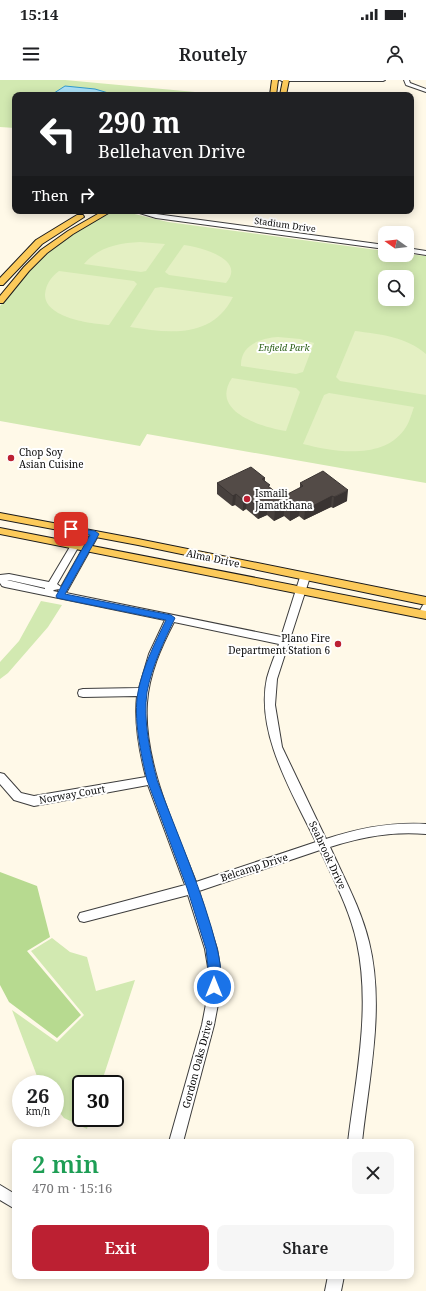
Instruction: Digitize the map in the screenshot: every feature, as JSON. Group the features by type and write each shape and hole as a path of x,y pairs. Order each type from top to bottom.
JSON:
{"main road":[{"path":"273,92 275,80"},
{"path":"284,92 286,80"},
{"path":"0,283 39,242 56,230 86,214"},
{"path":"0,301 36,260 52,245 72,231 103,214"},
{"name":"Alma Drive","path":"0,516 426,601"},
{"name":"Alma Drive","path":"0,531 425,612"}],"street":[{"path":"282,80 383,80"},
{"path":"407,80 406,81 408,84 426,91"},
{"path":"413,80 417,85 415,86"},
{"name":"Stadium Drive","path":"148,214 378,246"},
{"path":"414,251 426,253"},
{"path":"49,589 83,532"},
{"path":"62,592 95,534"},
{"name":"Seabrook Drive","path":"305,577 272,679 270,705 277,747 358,922 363,943 370,990 367,1042 355,1139"},
{"path":"1,580 5,584 49,589 171,618 284,641"},
{"name":"Gordon Oaks Drive","path":"171,618 155,652 143,692 143,733 152,780 192,888 211,949 214,967 214,987 208,1025 177,1139"},
{"path":"83,693 143,692"},
{"name":"Norway Court","path":"0,777 18,797 34,801 152,780"},
{"name":"Belcamp Drive","path":"84,917 192,888 323,844 381,829 397,827 426,829"},
{"path":"0,1192 12,1200"},
{"path":"333,1291 335,1279"}],"green space":[{"path":"0,80 65,80 195,92 12,92 12,128 0,127"},
{"name":"Enfield Park","path":"108,214 135,214 168,222 378,250 378,262 414,262 414,255 426,256 426,483 147,434 140,446 0,421 0,306 34,265 52,249 93,221"},
{"path":"140,242 165,244 146,271 141,272 84,264 90,258 109,247 124,243"},
{"path":"184,245 200,248 219,256 226,261 231,267 231,275 226,283 169,275 165,272"},
{"path":"59,271 134,281 137,284 109,325 92,323 60,314 52,309 47,302 45,294 46,287 51,278"},
{"path":"161,287 233,297 224,311 214,320 201,327 188,330 160,331 130,327 155,288"},
{"path":"355,331 383,335 402,340 426,354 426,395 340,381 336,377"},
{"path":"278,337 300,339 314,343 303,372 296,374 241,366 244,353 253,344 265,339"},
{"path":"232,378 296,388 300,392 286,431 264,426 241,416 233,409 227,400 227,390"},
{"path":"329,393 414,407 409,422 395,440 371,450 343,451 303,444 324,395"},
{"path":"41,601 62,605 48,627 8,673 0,679 0,662 19,641"},
{"path":"0,872 37,886 50,937 27,951 81,1015 57,1038 9,1002 0,985"},
{"path":"52,938 70,952 87,957 96,991 135,980 104,1075 72,1075 72,1122 64,1118 64,1075 37,1075 12,1010 57,1042 84,1015 31,951"}],"water":[{"path":"65,86 95,89 105,92 56,92"}],"building":[{"path":"251,467 265,478 262,479 270,485 268,486 282,497 303,486 300,483 323,471 348,490 334,497 332,496 305,510 300,505 290,510 284,505 275,510 267,504 259,508 247,498 243,500 236,494 233,496 217,483"}],"place":[{"name":"Chop Soy Asian Cuisine","path":"11,458"},
{"name":"Ismaili Jamatkhana","path":"247,499"},
{"name":"Plano Fire Department Station 6","path":"338,644"}],"route":[{"path":"71,529 95,534 60,596 171,618 162,634 148,671 143,692 143,733 152,780 192,888 211,949 214,967 214,987"}]}
